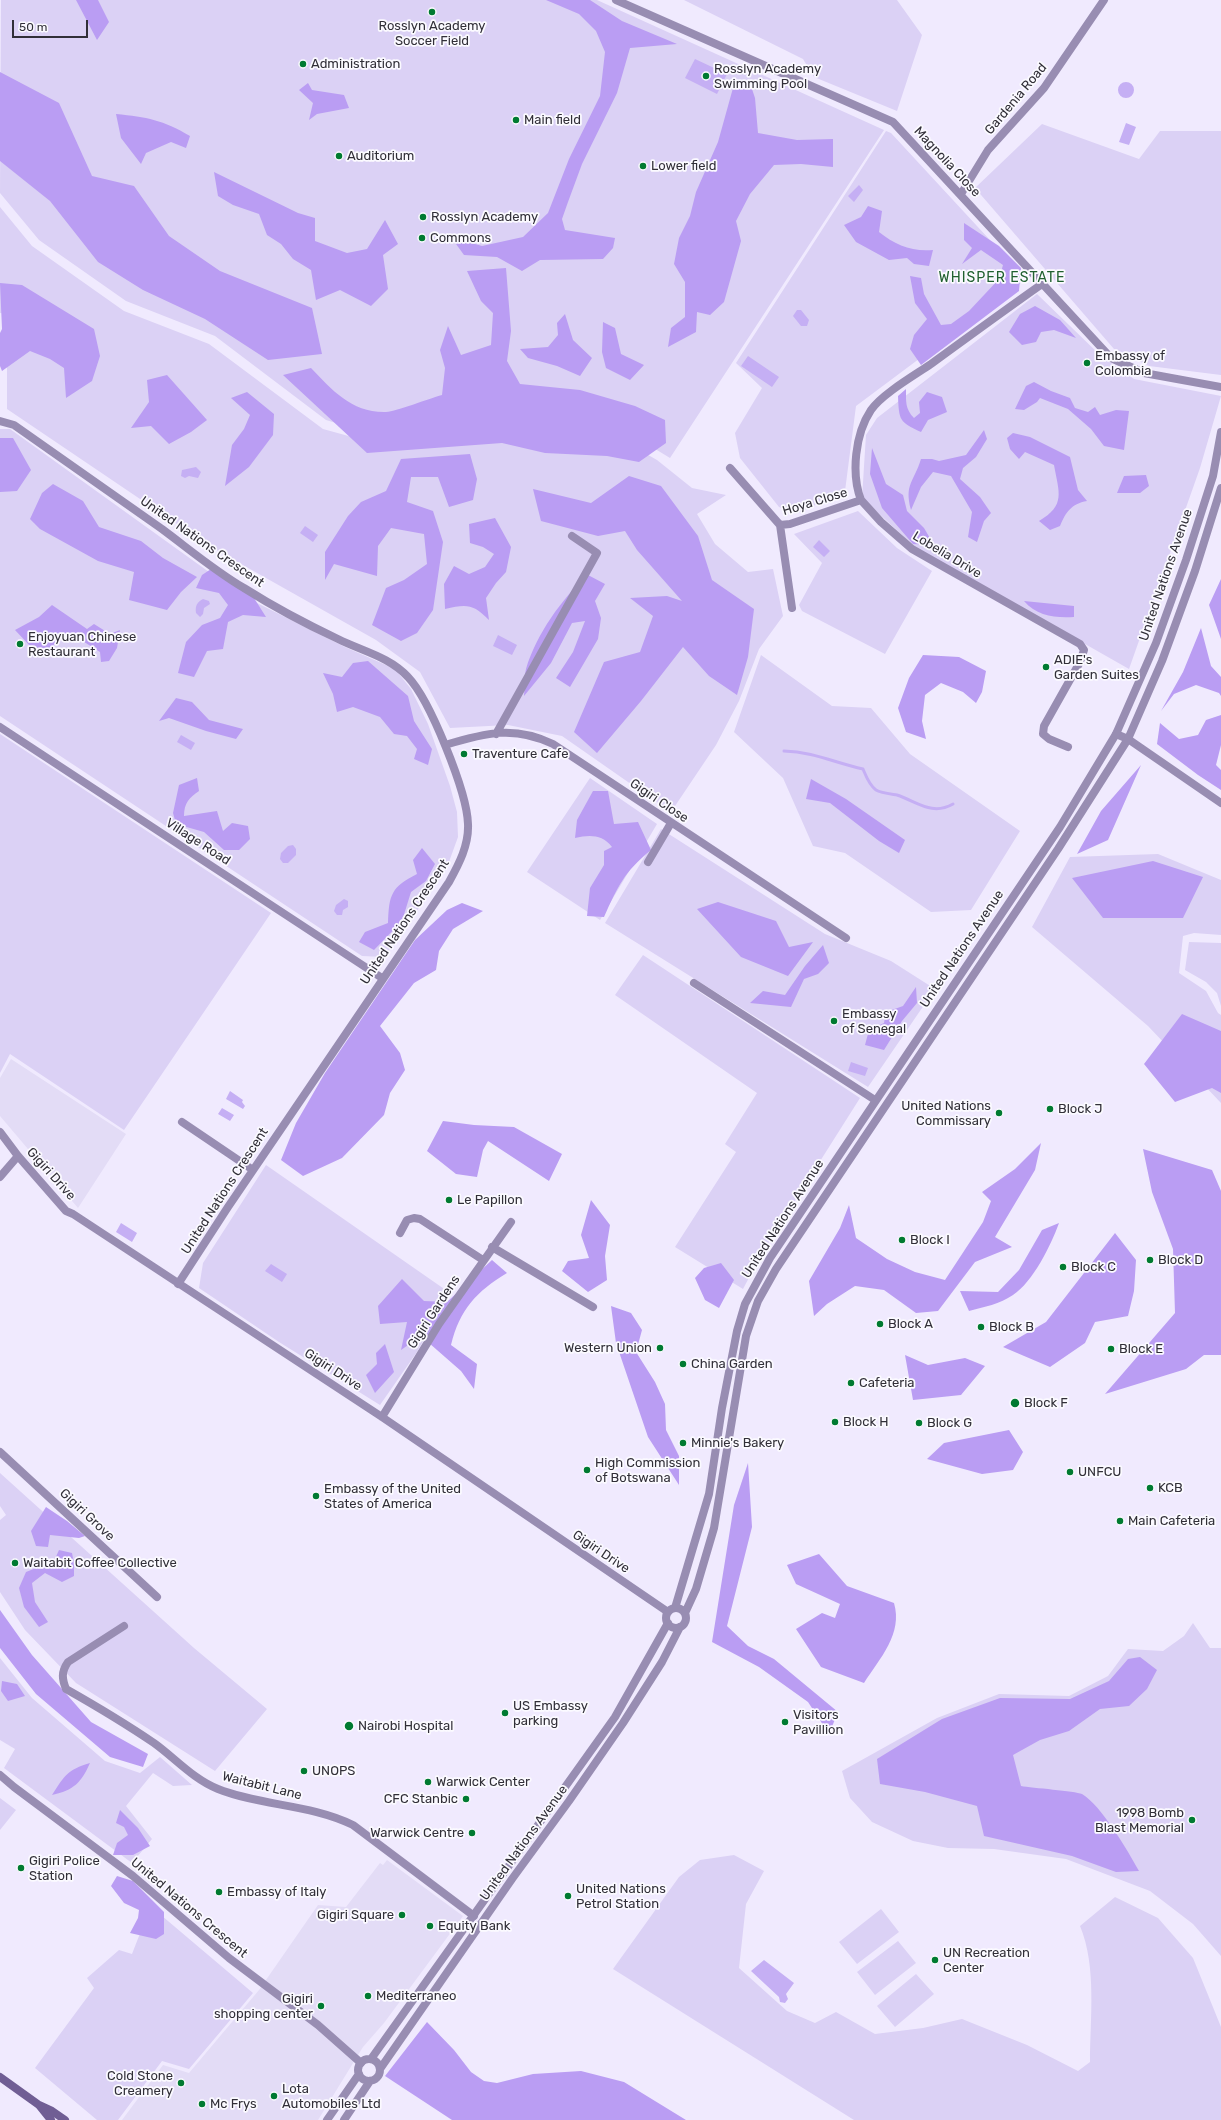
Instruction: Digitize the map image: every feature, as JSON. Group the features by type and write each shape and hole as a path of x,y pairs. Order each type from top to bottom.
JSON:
{"main road":[{"path":"0,2077 40,2105 65,2120"},
{"path":"40,2105 51,2120"}],"street":[{"name":"Magnolia Close","path":"616,0 893,122 1111,358 1144,373 1221,387"},
{"name":"Gardenia Road","path":"961,194 988,150 1044,88 1104,0"},
{"path":"861,500 856,474 859,443 862,426 873,408 905,382 1042,284"},
{"name":"United Nations Crescent","path":"0,421 14,425 243,588 339,640 373,653 398,668 409,678 427,704 445,745 467,812 467,837 463,854 447,885 382,978 178,1284"},
{"name":"United Nations Avenue","path":"371,2059 615,1716 668,1623 666,1620 672,1610 709,1494 728,1377 737,1331 745,1304 770,1258 926,1024 1060,827 1116,734 1156,643 1186,560 1213,476 1221,432"},
{"name":"Hoya Close","path":"730,468 780,525 790,524 861,500"},
{"name":"United Nations Avenue","path":"380,2069 623,1723 662,1662 680,1627 686,1620 685,1614 696,1589 714,1528 746,1336 758,1301 776,1269 1058,849 1128,739 1162,662 1195,571 1221,488"},
{"name":"Lobelia Drive","path":"861,500 881,522 912,549 1080,644 1084,650 1080,662 1044,726 1044,734 1049,739 1068,747"},
{"path":"780,525 792,608"},
{"path":"496,734 598,553 572,536"},
{"name":"Village Road","path":"0,727 382,978"},
{"name":"Gigiri Close","path":"445,745 481,734 514,732 535,736 553,744 846,938"},
{"path":"1116,734 1128,739 1221,803"},
{"path":"648,862 671,823"},
{"path":"694,984 876,1100"},
{"path":"926,1024 936,1030"},
{"path":"182,1122 253,1170"},
{"name":"Gigiri Drive","path":"0,1132 18,1156 66,1211 73,1214 382,1417 672,1610"},
{"path":"0,1177 18,1156"},
{"path":"400,1233 407,1220 414,1218 420,1219 483,1260"},
{"name":"Gigiri Gardens","path":"382,1417 439,1324 511,1222"},
{"path":"492,1248 593,1308"},
{"name":"Gigiri Grove","path":"0,1453 157,1597"},
{"path":"672,1610 682,1610 685,1614"},
{"path":"668,1623 674,1628 680,1627"},
{"name":"Waitabit Lane","path":"124,1626 68,1662 63,1669 62,1680 66,1689 155,1744 187,1770 217,1788 231,1794 309,1810 340,1819 352,1825 474,1916"},
{"name":"United Nations Crescent","path":"0,1775 132,1876 228,1958 318,2025 361,2063"},
{"path":"344,2120 370,2081 377,2078 380,2069 379,2064 371,2059 364,2060 358,2069 362,2079 370,2081"},
{"path":"327,2120 359,2074"}],"shaded area":[{"name":"Rosslyn Academy","path":"1,0 597,0 884,130 670,458 634,436 362,431 326,420 215,336 126,301 39,240 0,193"},
{"path":"76,0 98,0 109,22 97,40"},
{"path":"546,0 590,0 622,21 677,44 630,48 617,93 582,164 562,219 565,230 615,238 613,248 603,259 540,260 522,271 497,257 464,255 451,237 482,246 523,237 548,213 569,159 600,96 605,52 596,31 579,14"},
{"path":"684,0 897,0 922,35 897,111 814,77 803,59"},
{"name":"Rosslyn Academy Swimming Pool","path":"695,59 727,74 717,94 685,78"},
{"path":"0,72 59,103 92,176 134,186 169,236 220,271 312,308 322,354 268,360 205,319 143,290 98,262 50,201 0,161"},
{"path":"749,80 755,98 758,133 797,140 833,139 833,167 801,164 774,165 750,194 736,221 741,241 724,302 710,315 697,312 696,332 668,347 671,328 685,317 685,282 674,264 679,238 690,216 696,192 718,142 733,88"},
{"path":"1126,82 1132,84 1134,90 1132,96 1126,98 1120,96 1118,90 1120,84"},
{"path":"308,83 312,90 344,95 349,108 317,114 309,120 313,103 299,90"},
{"path":"116,114 137,116 171,126 190,136 186,148 171,142 146,153 141,164 121,138"},
{"path":"1126,123 1136,127 1129,145 1119,142"},
{"path":"1042,124 1139,159 1160,131 1221,131 1221,375 1149,366 1114,349 975,188"},
{"path":"886,131 891,133 1026,279 856,406 845,491 796,514 779,507 740,458 735,433 762,388 736,363"},
{"path":"214,172 298,213 315,218 315,241 347,253 367,249 385,220 398,244 383,255 388,289 371,306 340,290 316,300 311,270 293,259 281,244 267,235 259,214 233,205 218,196"},
{"path":"859,185 863,190 854,202 848,196"},
{"path":"868,206 882,211 879,232 885,237 911,249 933,250 929,266 914,264 907,258 889,260 856,242 844,225 861,217"},
{"path":"0,207 32,246 124,311 209,344 323,429 363,440 513,437 634,447 657,460 692,488 726,495 697,514 715,544 748,572 773,569 783,616 759,649 739,701 716,745 671,812 562,736 508,725 450,728 420,672 376,640 211,547 7,409 7,314 0,313"},
{"path":"964,223 999,246 1021,268 1019,291 921,365 910,349 914,335 927,319 915,303 910,276 921,278 924,294 941,325 951,324 969,311 999,279 1003,265 981,250 962,264 972,248 964,240"},
{"path":"506,268 511,331 507,361 520,384 580,390 635,406 665,420 666,443 639,462 607,456 545,453 502,443 367,453 283,375 311,368 344,399 363,409 374,411 391,411 442,395 445,368 440,350 448,326 461,355 491,345 493,313 481,301 467,271"},
{"path":"0,283 22,285 94,329 100,356 92,381 66,398 64,368 50,359 30,351 2,371 0,366 0,333 2,329"},
{"path":"1037,294 1101,356 1134,379 1221,396 1200,468 1129,669 916,548 862,498 866,435 877,418"},
{"path":"1035,306 1060,320 1076,338 1054,330 1041,332 1036,342 1022,345 1009,332 1020,314"},
{"path":"797,310 801,310 809,320 807,326 801,326 793,316"},
{"path":"565,314 573,340 592,358 580,376 557,366 528,358 520,349 548,347 558,335 557,323"},
{"path":"603,322 615,328 621,354 644,365 630,380 606,368 602,352"},
{"path":"748,356 779,377 772,387 741,366"},
{"path":"167,375 207,420 191,432 169,444 151,426 131,428 149,402 147,380"},
{"path":"1034,382 1051,391 1070,398 1075,408 1088,412 1095,407 1100,415 1116,410 1129,411 1124,450 1104,446 1091,429 1068,409 1040,398 1037,402 1024,410 1015,409 1026,386"},
{"path":"906,389 906,401 909,411 914,418 920,413 919,402 927,392 942,397 947,412 928,420 921,432 908,426 904,423 900,415 898,404 898,396"},
{"path":"247,392 274,414 273,435 249,467 225,486 232,445 244,429 250,415 231,398"},
{"path":"0,429 10,429 241,595 345,647 395,669 411,689 428,724 450,786 457,812 458,837 446,870 384,957 362,956 0,716"},
{"path":"984,430 987,439 976,457 963,468 960,479 980,497 991,513 984,521 977,542 968,537 972,512 951,476 933,472 921,487 911,510 909,489 921,459 932,459 939,461 966,455"},
{"path":"1013,433 1030,437 1070,457 1078,490 1087,501 1081,502 1070,509 1060,526 1050,530 1039,521 1048,515 1057,504 1059,491 1054,465 1025,452 1019,459 1010,449 1007,438"},
{"path":"0,438 13,438 31,470 17,491 0,492"},
{"path":"872,448 886,484 903,495 907,511 924,528 934,545 913,544 882,508 870,474"},
{"path":"470,454 477,479 473,500 449,507 438,477 411,477 407,502 433,511 443,542 433,610 417,633 401,641 372,625 386,588 404,580 427,564 424,534 391,528 378,546 377,576 334,564 325,580 325,552 348,516 361,502 386,491 401,459"},
{"path":"196,467 201,472 198,478 189,476 185,478 181,476 182,470"},
{"path":"1146,475 1149,486 1140,493 1117,493 1124,476"},
{"path":"629,476 661,486 698,536 712,580 754,609 748,657 737,695 709,676 683,647 641,701 597,753 574,732 604,662 640,652 653,616 630,598 667,596 682,601 637,550 625,531 598,536 541,521 533,489 591,503"},
{"path":"53,484 83,501 99,527 141,541 163,558 197,577 181,592 167,610 129,600 134,572 98,561 40,529 30,519 42,493"},
{"path":"858,511 897,548 932,571 885,654 802,611 799,605 822,563 794,534"},
{"path":"495,518 511,547 506,572 496,583 486,598 489,620 474,608 459,606 445,609 444,584 454,566 469,574 485,567 494,554 483,547 470,543 469,524"},
{"path":"305,526 318,535 313,542 300,533"},
{"path":"819,540 830,551 824,557 813,547"},
{"path":"211,569 254,598 266,617 243,615 228,622 223,649 207,651 194,677 178,673 186,642 202,625 220,618 228,605 219,593 196,588 202,575"},
{"path":"588,575 605,584 595,601 601,618 598,639 570,687 556,678 573,652 585,621 572,623 551,663 524,696 526,669 536,643 543,630 560,606 578,584"},
{"path":"1221,579 1221,639 1209,605"},
{"path":"203,599 209,601 210,604 204,608 203,614 200,617 196,613 196,608 199,601"},
{"path":"1024,601 1074,606 1074,617 1046,615 1034,610"},
{"path":"52,605 87,629 94,624 110,634 120,630 117,648 109,661 101,662 100,652 81,640 58,637 52,648 32,648 15,630 39,617"},
{"path":"1201,628 1211,666 1221,677 1221,696 1219,693 1196,685 1174,694 1161,711 1183,672"},
{"path":"498,635 517,645 512,655 493,646"},
{"path":"761,655 832,706 871,708 910,754 1020,831 971,910 931,912 845,853 813,846 783,778 734,732"},
{"path":"923,655 959,657 986,671 982,692 976,703 963,692 941,683 925,695 922,721 926,739 906,732 898,708 909,678"},
{"path":"368,661 408,696 414,721 432,749 428,765 414,759 417,749 407,736 394,734 380,717 353,707 337,712 333,694 323,673 342,677 353,663"},
{"path":"176,698 192,702 209,720 243,729 236,739 206,731 169,718 159,721"},
{"path":"1221,715 1221,745 1216,765 1221,770 1221,790 1198,775 1157,744 1160,723 1179,739 1198,735 1206,720"},
{"path":"0,734 271,913 124,1130 10,1054 0,1073"},
{"path":"181,735 195,743 191,750 177,742"},
{"path":"1141,765 1108,840 1077,854 1101,811"},
{"path":"197,778 199,791 188,801 184,816 217,811 223,831 232,823 248,826 250,839 239,850 224,850 204,832 176,824 173,813 179,785"},
{"path":"590,778 657,824 600,920 527,872"},
{"path":"811,779 846,799 905,840 899,853 879,841 830,803 806,799"},
{"path":"593,791 608,791 614,824 638,822 651,850 634,865 623,880 604,917 587,916 590,888 604,865 604,851 612,847 604,840 595,836 575,838 577,820"},
{"path":"661,829 825,934 891,961 935,989 868,1087 605,923"},
{"path":"293,845 296,849 296,855 288,863 283,863 280,859 281,853 288,846"},
{"path":"422,848 435,864 426,881 411,892 402,921 374,950 359,942 365,932 388,923 389,905 393,893 402,883 417,874 413,860"},
{"path":"1158,854 1221,880 1221,935 1194,933 1183,936 1179,973 1206,991 1218,1013 1221,1015 1221,1103 1148,1026 1032,927 1070,857"},
{"path":"1153,861 1203,877 1183,918 1103,918 1072,878"},
{"path":"344,899 348,901 348,907 343,910 342,915 337,915 334,911 336,905"},
{"path":"718,902 776,921 789,947 813,942 788,976 741,957 697,909"},
{"path":"462,903 483,911 453,929 439,951 436,970 414,983 380,1026 400,1053 405,1070 390,1093 384,1115 342,1158 303,1176 281,1160 296,1123 325,1073 415,940 447,910"},
{"path":"1189,942 1221,943 1221,1006 1217,993 1206,982 1185,970"},
{"path":"823,945 829,963 818,974 804,979 791,1007 750,1003 763,991 785,995 805,966"},
{"path":"643,955 860,1098 762,1253 743,1289 675,1247 736,1152 725,1144 757,1093 615,995"},
{"path":"916,987 917,1003 902,1021 884,1050 865,1045 869,1030 884,1023 886,1012 903,1006"},
{"path":"1182,1014 1221,1031 1221,1093 1212,1088 1175,1102 1144,1064"},
{"path":"11,1059 126,1134 78,1208 0,1116 0,1078"},
{"path":"851,1062 868,1068 865,1076 848,1071"},
{"path":"230,1091 243,1100 242,1102 245,1106 243,1109 226,1099"},
{"path":"222,1108 234,1115 230,1121 218,1114"},
{"path":"443,1121 474,1125 514,1127 562,1154 549,1181 488,1141 483,1150 477,1177 456,1174 427,1151"},
{"path":"1041,1143 1035,1170 995,1237 1012,1247 975,1262 938,1311 916,1313 884,1290 855,1286 827,1304 814,1316 809,1281 840,1228 849,1205 856,1238 887,1259 915,1272 945,1280 983,1222 991,1201 982,1192 1015,1169"},
{"path":"1143,1149 1212,1170 1221,1191 1221,1355 1204,1355 1186,1369 1105,1394 1175,1313 1173,1249 1152,1192"},
{"path":"266,1165 450,1293 417,1352 380,1405 279,1342 199,1288 203,1263"},
{"path":"591,1200 610,1225 605,1256 607,1280 588,1292 562,1271 568,1261 589,1258 581,1235"},
{"path":"121,1223 137,1233 132,1242 116,1232"},
{"path":"1059,1223 1040,1262 1028,1281 1020,1289 1003,1301 969,1311 960,1291 998,1292 1019,1270 1042,1230"},
{"path":"1115,1233 1136,1260 1134,1291 1128,1316 1095,1322 1085,1343 1050,1367 1003,1347 1046,1322"},
{"path":"492,1260 507,1273 486,1287 464,1311 451,1345 477,1364 474,1389 461,1371 421,1336 401,1350 407,1322 380,1324 378,1306 402,1279 424,1301 447,1302"},
{"path":"721,1263 734,1280 719,1308 705,1300 695,1278 704,1268"},
{"path":"271,1264 287,1274 282,1282 265,1271"},
{"path":"611,1306 631,1313 642,1330 636,1352 655,1382 665,1404 666,1430 679,1456 679,1485 648,1437 616,1343"},
{"path":"385,1344 394,1372 375,1393 366,1375 377,1364 376,1353"},
{"path":"905,1355 928,1365 965,1358 985,1366 961,1395 913,1400"},
{"path":"1009,1430 1023,1452 1013,1470 982,1474 927,1459 944,1443"},
{"path":"748,1463 752,1527 727,1626 748,1646 774,1659 838,1712 829,1734 808,1702 759,1667 712,1642 734,1505"},
{"path":"0,1473 194,1648 267,1709 215,1771 76,1683 25,1630 0,1592 0,1520 6,1515 0,1506"},
{"path":"46,1507 67,1521 85,1536 79,1538 50,1535 48,1547 36,1546 31,1531"},
{"path":"59,1550 72,1553 74,1576 62,1582 45,1573 32,1583 35,1602 48,1622 39,1627 24,1607 19,1588 26,1572 54,1561"},
{"path":"819,1554 847,1586 894,1603 896,1614 893,1635 883,1655 864,1683 821,1667 796,1629 822,1613 835,1618 840,1604 796,1584 787,1565"},
{"path":"0,1610 32,1655 91,1722 148,1754 143,1767 110,1757 36,1694 0,1648"},
{"path":"1193,1623 1210,1648 1221,1648 1221,1956 1193,1924 1150,1891 1066,1859 994,1849 948,1848 913,1841 872,1822 850,1798 842,1771 937,1718 999,1694 1069,1696 1108,1676 1128,1649 1163,1651 1184,1636"},
{"path":"1140,1657 1157,1670 1147,1689 1129,1706 1100,1709 1069,1731 1040,1740 1013,1755 1021,1786 1078,1793 1082,1794 1089,1800 1114,1829 1139,1871 1116,1872 1072,1856 984,1836 977,1806 925,1792 880,1784 877,1759 942,1719 1000,1698 1070,1699 1109,1681 1128,1659"},
{"path":"0,1658 32,1698 105,1761 140,1773 160,1757 192,1785 173,1786 153,1773 126,1806 152,1839 132,1863 4,1768 15,1749 0,1740"},
{"path":"2,1681 17,1684 25,1696 8,1701 1,1691"},
{"path":"90,1763 80,1781 76,1785 66,1791 52,1795 67,1774 76,1768"},
{"path":"0,1798 16,1810 0,1830"},
{"path":"120,1810 138,1828 150,1846 133,1855 113,1855 117,1843 128,1835 124,1827 116,1823"},
{"path":"734,1855 764,1871 746,1904 739,1968 787,2011 815,2023 836,2012 875,2034 923,2028 962,2019 1027,2045 1078,2071 1090,2062 1091,2010 1091,1975 1089,1958 1080,1926 1115,1897 1158,1918 1193,1958 1221,2027 1221,2120 854,2120 613,1969 679,1877 700,1860"},
{"name":"Gigiri shopping center","path":"387,1860 463,1916 384,2023 363,2047 318,2120 122,2120 163,2065 189,2073 259,1990 318,1905 346,1907 380,1863 383,1865"},
{"path":"117,1876 133,1881 164,1912 164,1934 156,1939 130,1933 138,1918 139,1910 124,1903 111,1886"},
{"path":"881,1909 899,1932 857,1964 839,1942"},
{"path":"155,1910 253,1993 189,2069 162,2061 118,2120 97,2120 35,2068 94,1988 87,1978 119,1950 132,1954 139,1936"},
{"path":"898,1941 916,1963 875,1995 857,1972"},
{"path":"764,1960 794,1983 786,1994 788,1999 785,2003 780,2002 779,1997 751,1971"},
{"path":"916,1974 934,1994 895,2027 877,2006"},
{"path":"427,2022 454,2050 471,2072 484,2081 497,2083 533,2074 581,2071 624,2082 686,2120 452,2120 385,2076"}],"waterway":[{"path":"784,751 805,753 863,769 870,783 876,790 883,793 897,795 925,807 938,809 953,804"}],"place":[{"name":"Rosslyn Academy Soccer Field","path":"432,12"},
{"name":"Administration","path":"303,64"},
{"name":"Rosslyn Academy Swimming Pool","path":"706,76"},
{"name":"Main field","path":"516,120"},
{"name":"Auditorium","path":"339,156"},
{"name":"Lower field","path":"643,166"},
{"name":"Rosslyn Academy","path":"423,217"},
{"name":"Commons","path":"422,238"},
{"name":"Embassy of Colombia","path":"1087,363"},
{"name":"Enjoyuan Chinese Restaurant","path":"20,644"},
{"name":"ADIE's Garden Suites","path":"1046,667"},
{"name":"Traventure Cafe","path":"464,754"},
{"name":"Embassy of Senegal","path":"834,1021"},
{"name":"Block J","path":"1050,1109"},
{"name":"United Nations Commissary","path":"999,1113"},
{"name":"Le Papillon","path":"449,1200"},
{"name":"Block I","path":"902,1240"},
{"name":"Block D","path":"1150,1260"},
{"name":"Block C","path":"1063,1267"},
{"name":"Block A","path":"880,1324"},
{"name":"Block B","path":"981,1327"},
{"name":"Western Union","path":"660,1348"},
{"name":"Block E","path":"1111,1349"},
{"name":"China Garden","path":"683,1364"},
{"name":"Cafeteria","path":"851,1383"},
{"name":"Block F","path":"1015,1403"},
{"name":"Block H","path":"835,1422"},
{"name":"Block G","path":"919,1423"},
{"name":"Minnie's Bakery","path":"683,1443"},
{"name":"High Commission of Botswana","path":"587,1470"},
{"name":"UNFCU","path":"1070,1472"},
{"name":"KCB","path":"1150,1488"},
{"name":"Embassy of the United States of America","path":"316,1496"},
{"name":"Main Cafeteria","path":"1120,1521"},
{"name":"Waitabit Coffee Collective","path":"15,1563"},
{"name":"US Embassy parking","path":"505,1713"},
{"name":"Visitors Pavillion","path":"785,1722"},
{"name":"Nairobi Hospital","path":"349,1726"},
{"name":"UNOPS","path":"304,1771"},
{"name":"Warwick Center","path":"428,1782"},
{"name":"CFC Stanbic","path":"466,1799"},
{"name":"1998 Bomb Blast Memorial","path":"1192,1820"},
{"name":"Warwick Centre","path":"472,1833"},
{"name":"Gigiri Police Station","path":"21,1868"},
{"name":"Embassy of Italy","path":"219,1892"},
{"name":"United Nations Petrol Station","path":"568,1896"},
{"name":"Gigiri Square","path":"402,1915"},
{"name":"Equity Bank","path":"430,1926"},
{"name":"UN Recreation Center","path":"935,1960"},
{"name":"Mediterraneo","path":"368,1996"},
{"name":"Gigiri shopping center","path":"321,2006"},
{"name":"Cold Stone Creamery","path":"181,2083"},
{"name":"Lota Automobiles Ltd","path":"274,2096"},
{"name":"Mc Frys","path":"202,2104"}],"district":[{"name":"WHISPER ESTATE","path":"1002,278"}]}
